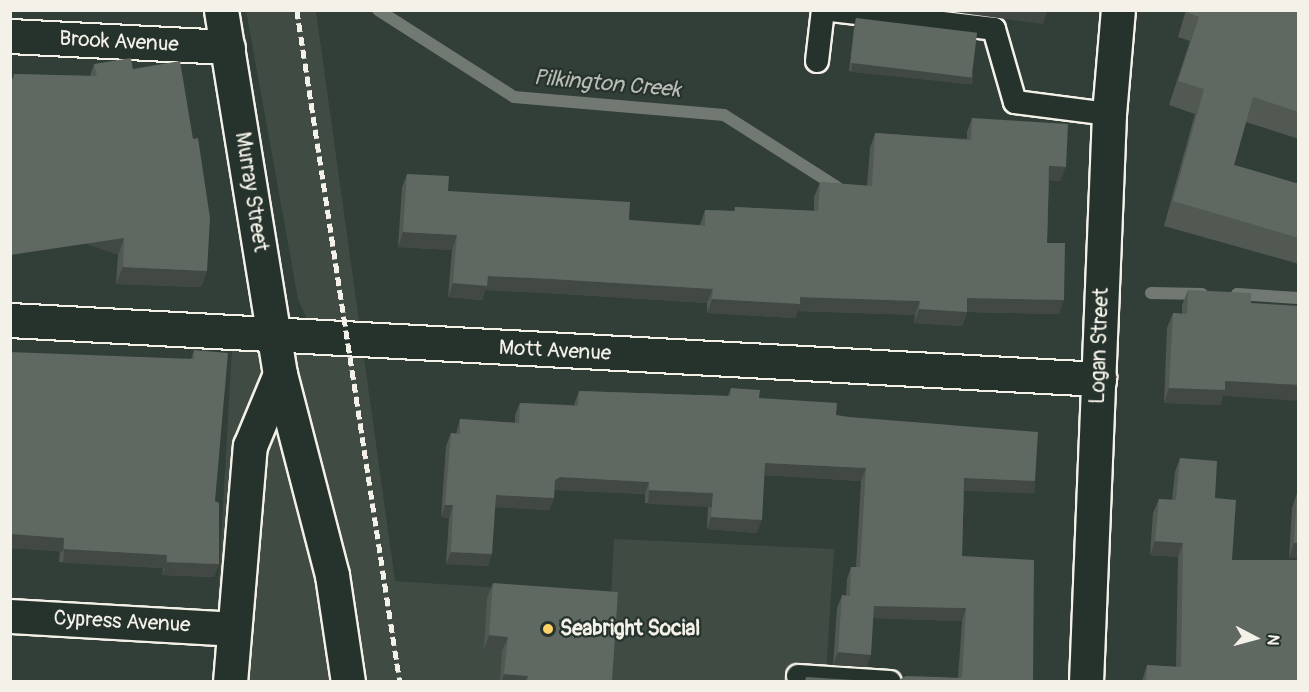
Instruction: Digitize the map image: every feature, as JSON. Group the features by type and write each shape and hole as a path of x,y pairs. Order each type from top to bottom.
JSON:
{"street":[{"name":"Murray Street","path":"221,10 280,374 332,575 348,681"},
{"name":"Logan Street","path":"1086,681 1108,114 1118,10"},
{"name":"Brook Avenue","path":"10,36 228,47"},
{"name":"Mott Avenue","path":"10,320 1099,379"},
{"path":"230,681 250,446 280,374"},
{"name":"Cypress Avenue","path":"10,616 233,629"}],"lane":[{"path":"817,61 823,10"},
{"path":"831,10 994,29 1015,102 1108,114"},
{"path":"798,676 890,681"}],"shaded area":[{"path":"246,10 316,11 395,581 611,595 614,539 834,549 826,673 984,681 213,682 232,348 321,350 298,299"}],"building":[{"path":"1187,10 1299,10 1299,112 1253,97 1234,165 1299,184 1299,238 1173,201 1204,89 1178,81 1199,17"},
{"path":"856,18 977,33 972,78 851,63"},
{"path":"131,58 133,69 180,61 193,139 198,138 210,218 207,271 123,267 124,238 10,255 10,79 14,79 14,74 97,76 94,64"},
{"path":"972,118 1068,124 1066,167 1049,166 1047,243 1065,243 1064,300 967,298 967,312 919,309 920,301 800,297 800,304 712,299 713,289 552,279 488,276 487,286 453,283 457,235 403,232 407,174 449,176 448,191 630,202 629,220 705,226 705,210 735,211 735,207 818,211 820,182 872,186 875,133 971,140"},
{"path":"1188,290 1251,293 1251,303 1299,306 1299,385 1225,381 1225,390 1169,388 1173,313 1187,314"},
{"path":"194,350 228,353 215,501 219,503 219,564 167,562 167,555 64,549 64,538 10,534 10,352 194,359"},
{"path":"731,388 760,390 759,398 837,403 836,415 849,417 1038,432 1035,481 964,478 962,556 1034,560 1033,681 897,681 906,676 962,678 966,608 874,606 871,655 838,652 842,595 850,596 851,567 860,567 866,468 765,463 762,520 711,517 713,493 649,490 649,482 560,477 555,480 554,498 496,495 492,554 451,552 453,505 445,505 451,433 460,434 460,419 519,423 520,403 578,406 579,391 730,396"},
{"path":"1180,458 1217,461 1215,498 1236,500 1232,560 1299,560 1299,681 1146,681 1147,665 1181,667 1183,543 1155,541 1159,499 1176,500"},
{"path":"1297,493 1299,493 1299,543 1294,543"},
{"name":"Seabright Social","path":"493,583 618,592 612,681 527,681 528,676 504,674 508,637 489,635"},
{"path":"806,677 869,681 805,681"}],"waterway":[{"name":"Pilkington Creek","path":"378,10 514,97 724,115 837,187"},
{"name":"Pilkington Creek","path":"1151,293 1202,294"},
{"name":"Pilkington Creek","path":"1237,294 1298,298"}],"railway":[{"path":"297,10 400,682"}],"place":[{"name":"Seabright Social","path":"548,629"}]}
